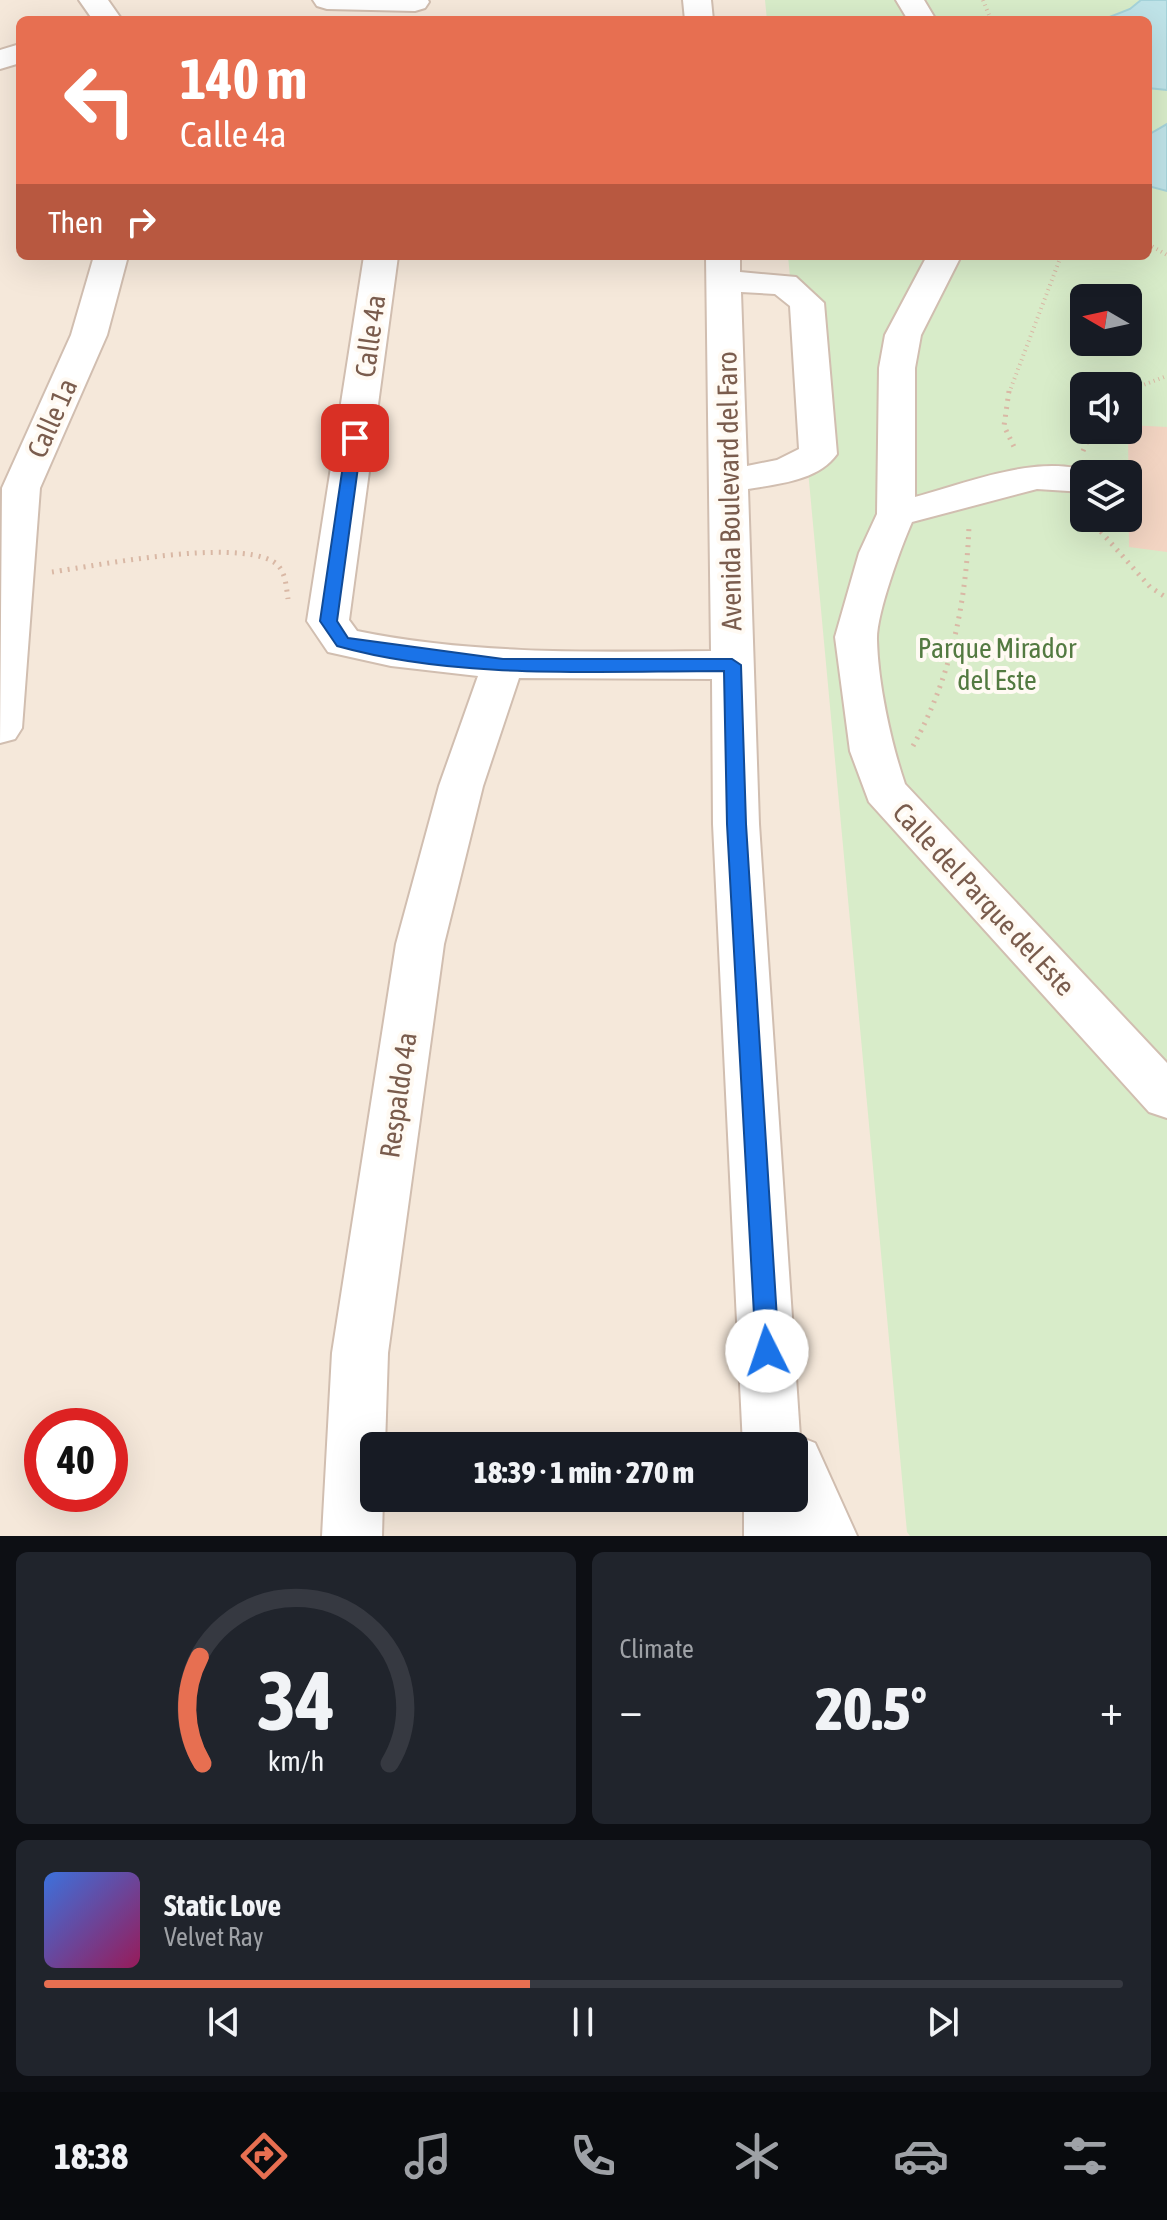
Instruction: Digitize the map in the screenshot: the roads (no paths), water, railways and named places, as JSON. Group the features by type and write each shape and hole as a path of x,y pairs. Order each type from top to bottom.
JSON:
{"street":[{"path":"327,0 415,7"},
{"path":"715,1 725,0"},
{"name":"Calle 1a","path":"0,728 13,577 10,486 89,335 110,260"},
{"name":"Calle 4a","path":"380,260 328,621 343,642 503,665"},
{"name":"Calle del Parque del Este","path":"942,260 903,335 899,357 896,514 879,553 856,637 872,751 885,791 1167,1097"},
{"path":"724,268 784,284 807,303 818,454 788,470 729,481"},
{"name":"Avenida Boulevard del Faro","path":"724,268 736,824 777,1432"},
{"path":"896,514 1037,477 1070,480"},
{"path":"503,665 732,665"},
{"name":"Respaldo 4a","path":"352,1536 360,1353 420,944 461,786 503,665"},
{"path":"808,1493 827,1536"},
{"path":"773,1512 774,1536"}],"water":[{"path":"1141,0 1167,0 1167,90 1152,88 1152,16 1112,16 1130,9"},
{"path":"1167,124 1167,191 1152,187 1152,133"}],"park label":[{"name":"Parque Mirador del Este","path":"997,664"}]}
